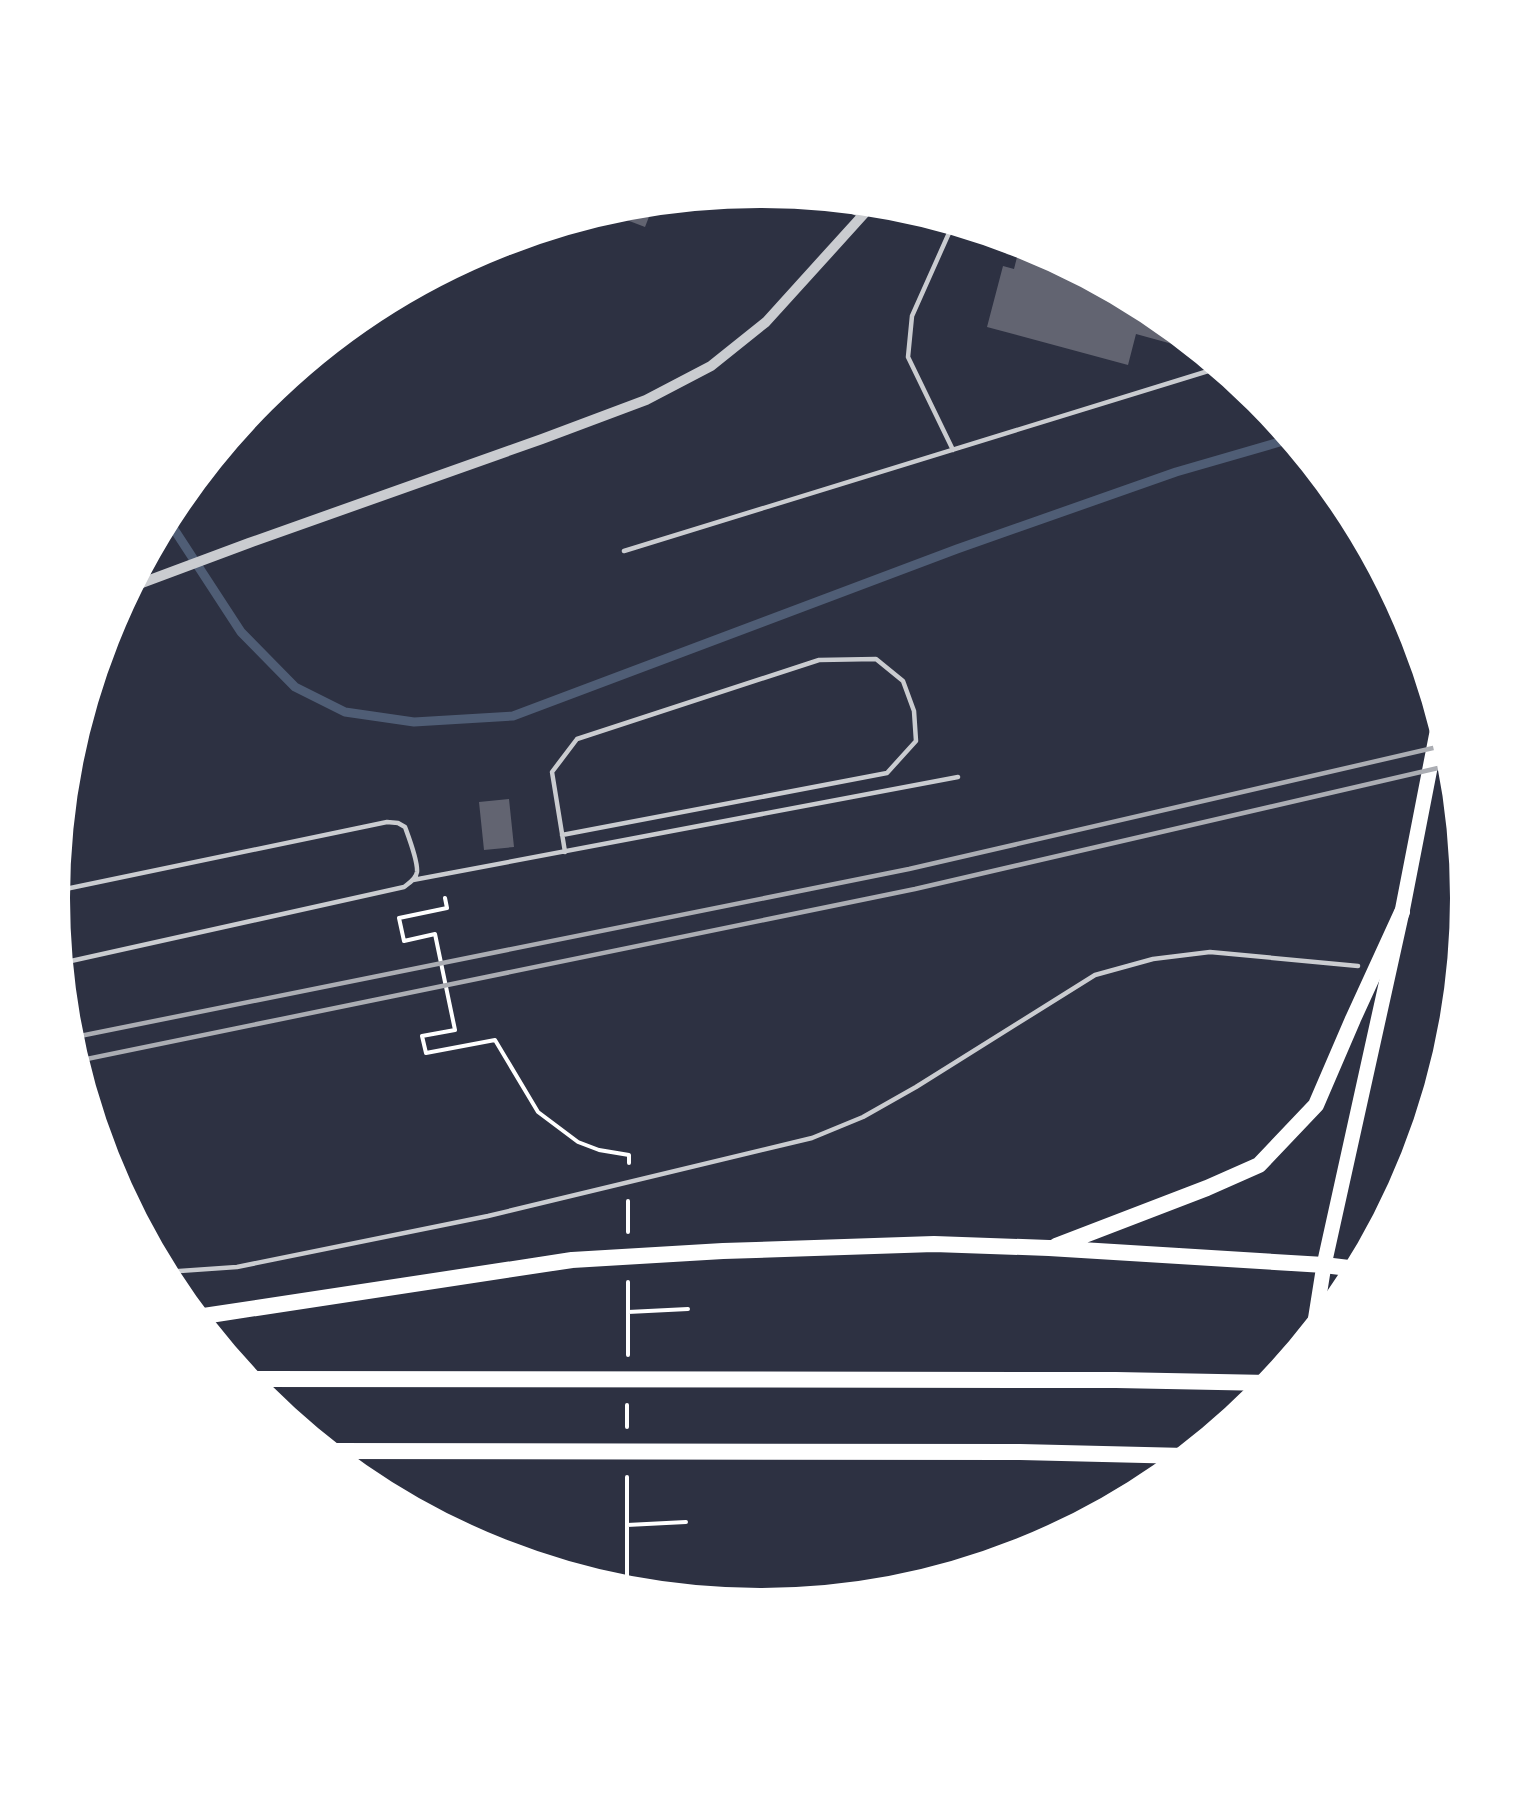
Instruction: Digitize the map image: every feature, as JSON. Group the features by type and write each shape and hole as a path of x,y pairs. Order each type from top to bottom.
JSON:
{"highway":[{"path":"1049,1248 1207,1188 1259,1165 1316,1105 1402,912"},
{"path":"205,1316 572,1260 723,1251 934,1244 1049,1248 1347,1268"},
{"path":"261,1380 1116,1380 1257,1383"},
{"path":"341,1451 1020,1452 1174,1455"}],"main road":[{"path":"1316,1313 1324,1265 1402,912 1435,740"}],"street":[{"path":"142,584 249,543 646,399 711,366 766,322 866,213"}],"lane":[{"path":"847,210 863,216"},
{"path":"950,231 912,316 908,357 953,450"},
{"path":"624,551 1210,370"},
{"path":"562,835 887,773 916,741 914,711 903,681 876,660 819,660 577,739 552,772 562,835 565,852"},
{"path":"413,880 958,777"},
{"path":"66,889 387,822 398,823 405,827 413,850 417,872 413,880 404,887 69,961"},
{"path":"175,1271 237,1267 488,1216 812,1138 863,1117 898,1097 1095,975 1152,959 1210,951 1358,966"}],"path":[{"path":"445,898 447,908 399,918 404,941 435,934 454,1030 423,1036 426,1053 495,1040 538,1112 578,1142 599,1150 629,1155"},
{"path":"628,1312 688,1309"},
{"path":"627,1525 686,1522"}],"building":[{"path":"650,213 645,227 623,218"},
{"path":"1007,250 1026,257 1107,297 1146,321 1176,345 1136,334 1128,365 987,327 1003,266 1014,269 1017,257 1006,254"},
{"path":"509,799 514,847 484,850 479,802"}],"waterway":[{"path":"173,528 241,632 295,687 345,712 414,722 513,716 957,549 1176,472 1282,441"}],"railway":[{"path":"80,1036 909,869 1437,747"},
{"path":"85,1059 915,889 1442,767"}]}
